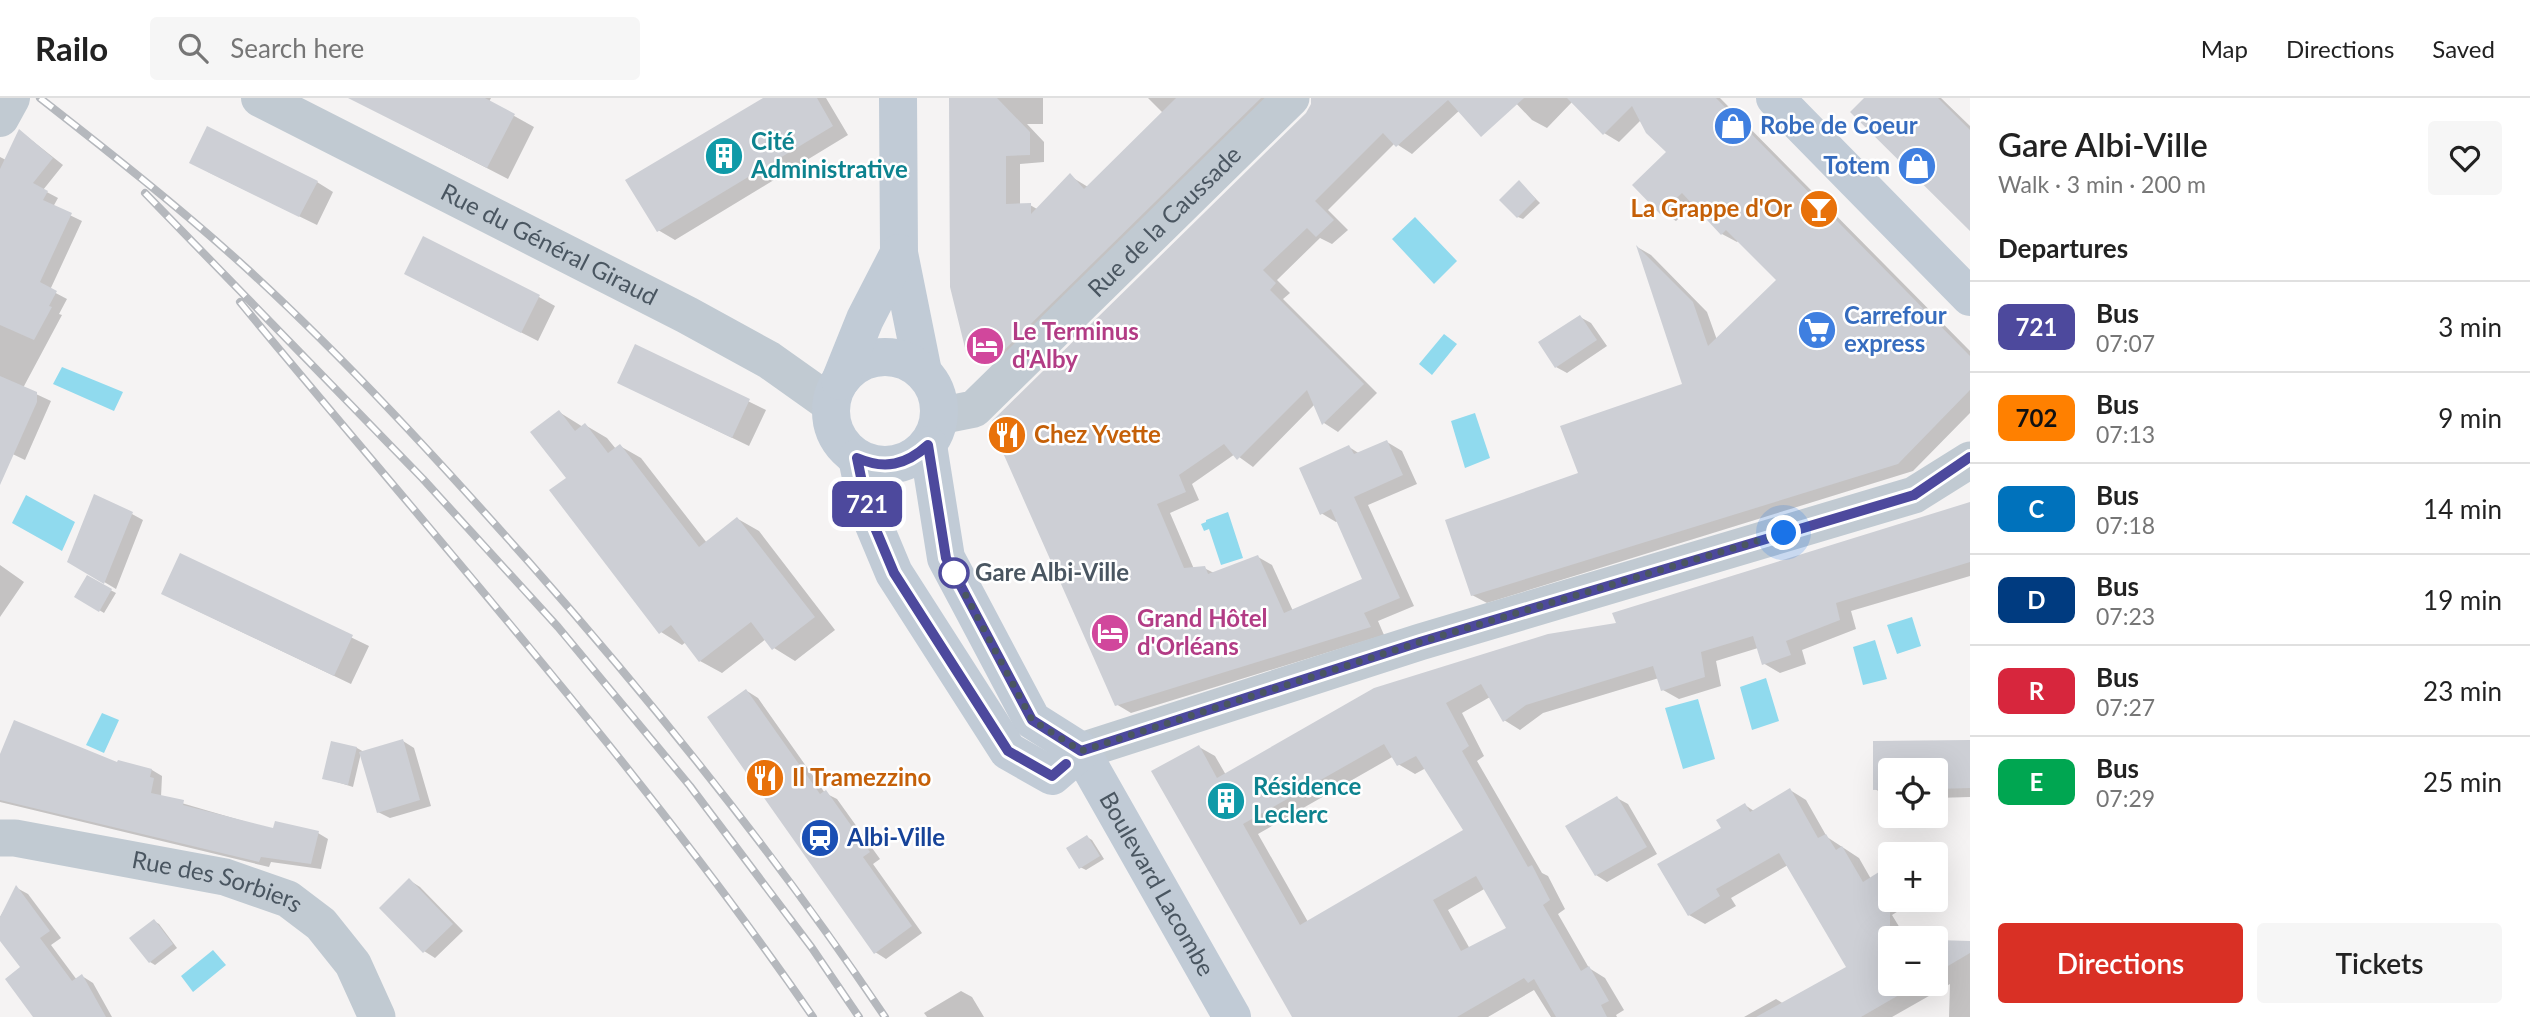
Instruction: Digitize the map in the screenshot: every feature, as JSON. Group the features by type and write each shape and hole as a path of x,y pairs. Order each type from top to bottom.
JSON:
{"main road":[{"path":"898,98 899,253 923,372"},
{"path":"1775,98 1970,297"},
{"path":"899,253 865,318 835,392 831,419 836,435 845,448 857,458 872,464 895,464 917,456 934,430"},
{"path":"835,392 850,369 879,356 910,362 923,372 933,385 939,400 934,430 946,558 1032,720 1081,751 1052,776 1008,751 894,573 868,511 857,458"},
{"name":"Boulevard Lacombe","path":"1081,751 1232,1017"}],"street":[{"path":"0,118 10,98"},
{"name":"Rue du Général Giraud","path":"260,98 835,392"},
{"name":"Rue de la Caussade","path":"934,430 974,408 1291,98"},
{"path":"1081,751 1420,642 1914,495 1968,460"},
{"name":"Rue des Sorbiers","path":"0,838 15,838 225,877 288,899 321,924 353,964 377,1017"}],"water":[{"path":"1415,217 1457,261 1434,284 1392,239"},
{"path":"1444,334 1457,344 1432,375 1419,364"},
{"path":"62,367 123,392 114,411 53,384"},
{"path":"1475,413 1490,458 1465,468 1451,421"},
{"path":"26,495 75,522 62,551 12,523"},
{"path":"1228,512 1243,558 1221,565 1209,529 1204,531 1201,524"},
{"path":"1912,617 1921,646 1897,654 1887,625"},
{"path":"1875,640 1887,679 1863,685 1853,647"},
{"path":"1766,678 1779,721 1752,730 1740,687"},
{"path":"1698,699 1715,759 1683,769 1665,708"},
{"path":"102,713 119,720 104,753 86,745"},
{"path":"213,950 226,965 193,992 181,976"}],"building":[{"path":"348,98 485,98 515,114 487,168"},
{"name":"Cité Administrative","path":"763,98 817,98 833,126 657,232 625,180"},
{"path":"949,98 997,98 1030,132 1030,155 1006,156 1006,204 1031,203 1031,214 1070,173 1084,189 1176,98 1261,98 995,359 966,352 950,287"},
{"path":"1311,98 1524,98 1481,137 1448,100 1396,147 1383,133 1315,201 1334,220 1316,237 1307,228 1263,270 1276,283 1270,290 1364,384 1322,425 1307,390 1237,460 1224,444 1179,475 1186,492 1157,504 1184,568 1205,566 1208,574 1258,555 1284,613 1362,579 1331,509 1320,515 1299,468 1349,445 1354,454 1387,440 1403,475 1354,497 1400,598 1364,613 1371,627 1115,706 992,428 992,421 1306,113"},
{"path":"1567,98 1716,98 1970,356 1970,390 1898,464 1471,596 1445,520 1578,473 1560,426 1682,384 1636,245 1693,302 1708,346 1776,280 1726,230 1721,235 1682,193 1660,214 1632,185 1666,152 1646,133 1632,106 1603,135"},
{"path":"1864,98 1938,98 1970,130 1970,231 1850,112"},
{"path":"207,126 318,181 299,217 189,163"},
{"path":"19,129 53,158 33,183 48,191 43,200 72,213 40,282 57,291 49,306 52,307 34,340 0,325 0,169"},
{"path":"1519,180 1536,199 1517,218 1499,200"},
{"path":"423,236 540,295 521,333 404,274"},
{"path":"1580,315 1597,340 1555,368 1538,342"},
{"path":"635,344 750,399 732,438 617,383"},
{"path":"0,376 37,392 37,402 0,485"},
{"path":"559,410 575,431 585,423 608,453 620,444 699,547 737,517 815,617 772,650 751,622 699,662 671,625 659,634 549,490 566,478 530,432"},
{"path":"94,494 133,512 104,584 67,562"},
{"path":"1970,502 1970,562 1836,603 1840,620 1786,641 1791,655 1762,665 1753,636 1701,652 1705,677 1661,691 1653,666 1526,705 1503,722 1481,684 1446,703 1469,746 1462,751 1528,867 1532,865 1550,900 1543,905 1581,971 1589,966 1609,1001 1601,1005 1607,1017 1556,1017 1534,979 1528,983 1524,978 1457,1017 1292,1017 1151,771 1199,745 1217,778 1374,688 1548,634 1616,623 1612,613","holes":["1384,744 1397,766 1416,756 1463,830 1300,925 1243,824","1476,876 1506,928 1461,951 1433,900"]},
{"path":"180,553 353,635 334,676 161,594"},
{"path":"87,575 112,589 99,612 74,597"},
{"path":"746,689 820,794 826,790 870,852 863,857 912,926 874,954 707,717"},
{"path":"14,720 117,762 118,760 152,769 150,777 154,778 151,793 184,800 183,805 273,828 275,821 319,831 311,864 261,857 259,862 0,800 0,754"},
{"path":"403,739 420,800 377,813 359,752"},
{"path":"1970,740 1970,788 1948,789 1948,758 1878,758 1878,790 1873,790 1873,741"},
{"path":"331,741 357,747 348,785 322,779"},
{"path":"1790,788 1818,838 1826,834 1836,850 1842,846 1863,882 1878,873 1878,912 1890,912 1890,926 1878,926 1878,996 1897,996 1861,1017 1756,1017 1846,967 1779,853 1716,889 1720,896 1688,916 1657,864 1721,828 1716,820 1745,803 1750,812"},
{"path":"1617,796 1647,847 1595,876 1565,826"},
{"path":"1087,835 1100,856 1079,869 1066,848"},
{"path":"409,878 453,924 423,953 379,908"},
{"path":"16,885 50,931 40,938 72,981 82,974 106,1017 33,1017 5,979 20,967 0,941 0,917"},
{"path":"154,919 173,944 149,963 129,938"},
{"path":"1948,940 1970,941 1970,953 1948,966"}],"railway":[{"path":"40,98 118,159 244,266 318,337 425,447 528,561 669,727 802,898 885,1017"},
{"path":"145,193 423,479 558,627 690,786 812,948 859,1017"},
{"path":"240,302 606,742 677,832 813,1017"}],"bus line":[{"name":"721","path":"1066,764 1052,776 1008,751 894,573 868,511 857,458 887,466 903,463 917,456 928,445 946,558 1032,720 1081,751 1420,642 1914,495 1970,457"}],"place":[{"name":"Robe de Coeur","path":"1733,126"},
{"name":"Cité Administrative","path":"724,156"},
{"name":"Totem","path":"1917,166"},
{"name":"La Grappe d'Or","path":"1819,209"},
{"name":"Carrefour express","path":"1817,330"},
{"name":"Le Terminus d'Alby","path":"985,346"},
{"name":"Chez Yvette","path":"1007,435"},
{"name":"Gare Albi-Ville","path":"954,573"},
{"name":"Grand Hôtel d'Orléans","path":"1110,633"},
{"name":"Il Tramezzino","path":"765,778"},
{"name":"Résidence Leclerc","path":"1226,801"},
{"name":"Albi-Ville","path":"820,838"}],"route":[{"path":"954,573 1032,720 1081,751 1420,642 1784,533"}]}
